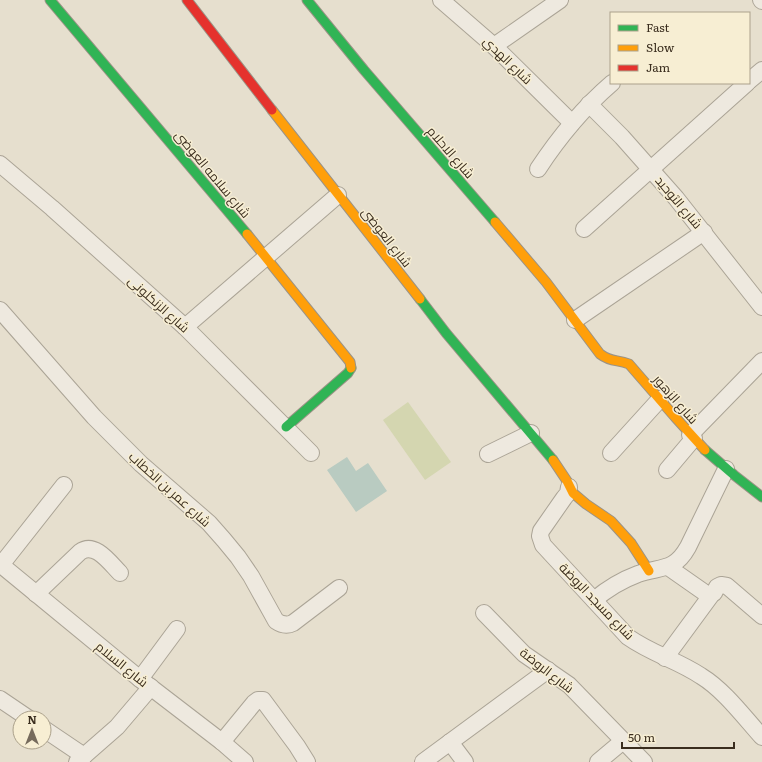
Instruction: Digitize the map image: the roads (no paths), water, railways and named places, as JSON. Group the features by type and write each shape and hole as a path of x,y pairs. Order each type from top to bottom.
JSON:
{"street":[{"name":"شارع سلامه العوضى","path":"50,0 266,257 348,359 352,367 348,373 286,427"},
{"name":"شارع العوضى","path":"187,0 446,333 550,456 567,481 569,487 579,499 599,512 621,532 631,543 649,571"},
{"name":"شارع الاحلام","path":"308,0 364,70 546,282 575,320"},
{"name":"شارع الهدي","path":"441,0 494,46 572,123"},
{"path":"494,46 560,0"},
{"path":"750,80 762,70"},
{"path":"538,169 549,151 572,123 589,104 611,84"},
{"path":"584,230 746,84"},
{"name":"شارع التوحيد","path":"589,104 651,169 704,232 762,307"},
{"name":"شارع الزنكلونى","path":"0,164 52,208 185,327 311,453"},
{"path":"185,327 338,195"},
{"path":"575,320 704,232"},
{"name":"شارع عمر بن الخطاب","path":"0,310 94,417 141,464 209,523 238,557 279,623 286,625 293,622 339,588"},
{"name":"شارع الزهور","path":"575,320 600,354 609,361 625,362 629,364 692,437 726,469 762,497"},
{"path":"667,470 692,437 761,363"},
{"path":"610,453 660,399"},
{"path":"488,454 531,433"},
{"path":"594,600 626,579 649,571 668,567 677,562 683,556 726,469"},
{"path":"1,564 64,485"},
{"name":"شارع مسجد الروضة","path":"569,487 568,493 541,531 541,540 543,545 628,637 641,646 665,658 686,666 703,677 718,689 762,736"},
{"path":"36,594 80,552 87,548 91,548 99,552 120,573"},
{"name":"شارع السلام","path":"1,564 145,683 222,742 245,762"},
{"path":"668,567 708,595 712,594"},
{"path":"665,658 719,586 725,585 762,616"},
{"name":"شارع الروضة","path":"484,613 524,654 570,685 644,762"},
{"path":"52,735 81,759 117,727 177,629"},
{"path":"423,762 548,670"},
{"path":"0,699 16,710"},
{"path":"222,742 254,703 258,700 263,700 307,762"},
{"path":"598,762 623,741"},
{"path":"450,742 465,762"}]}
